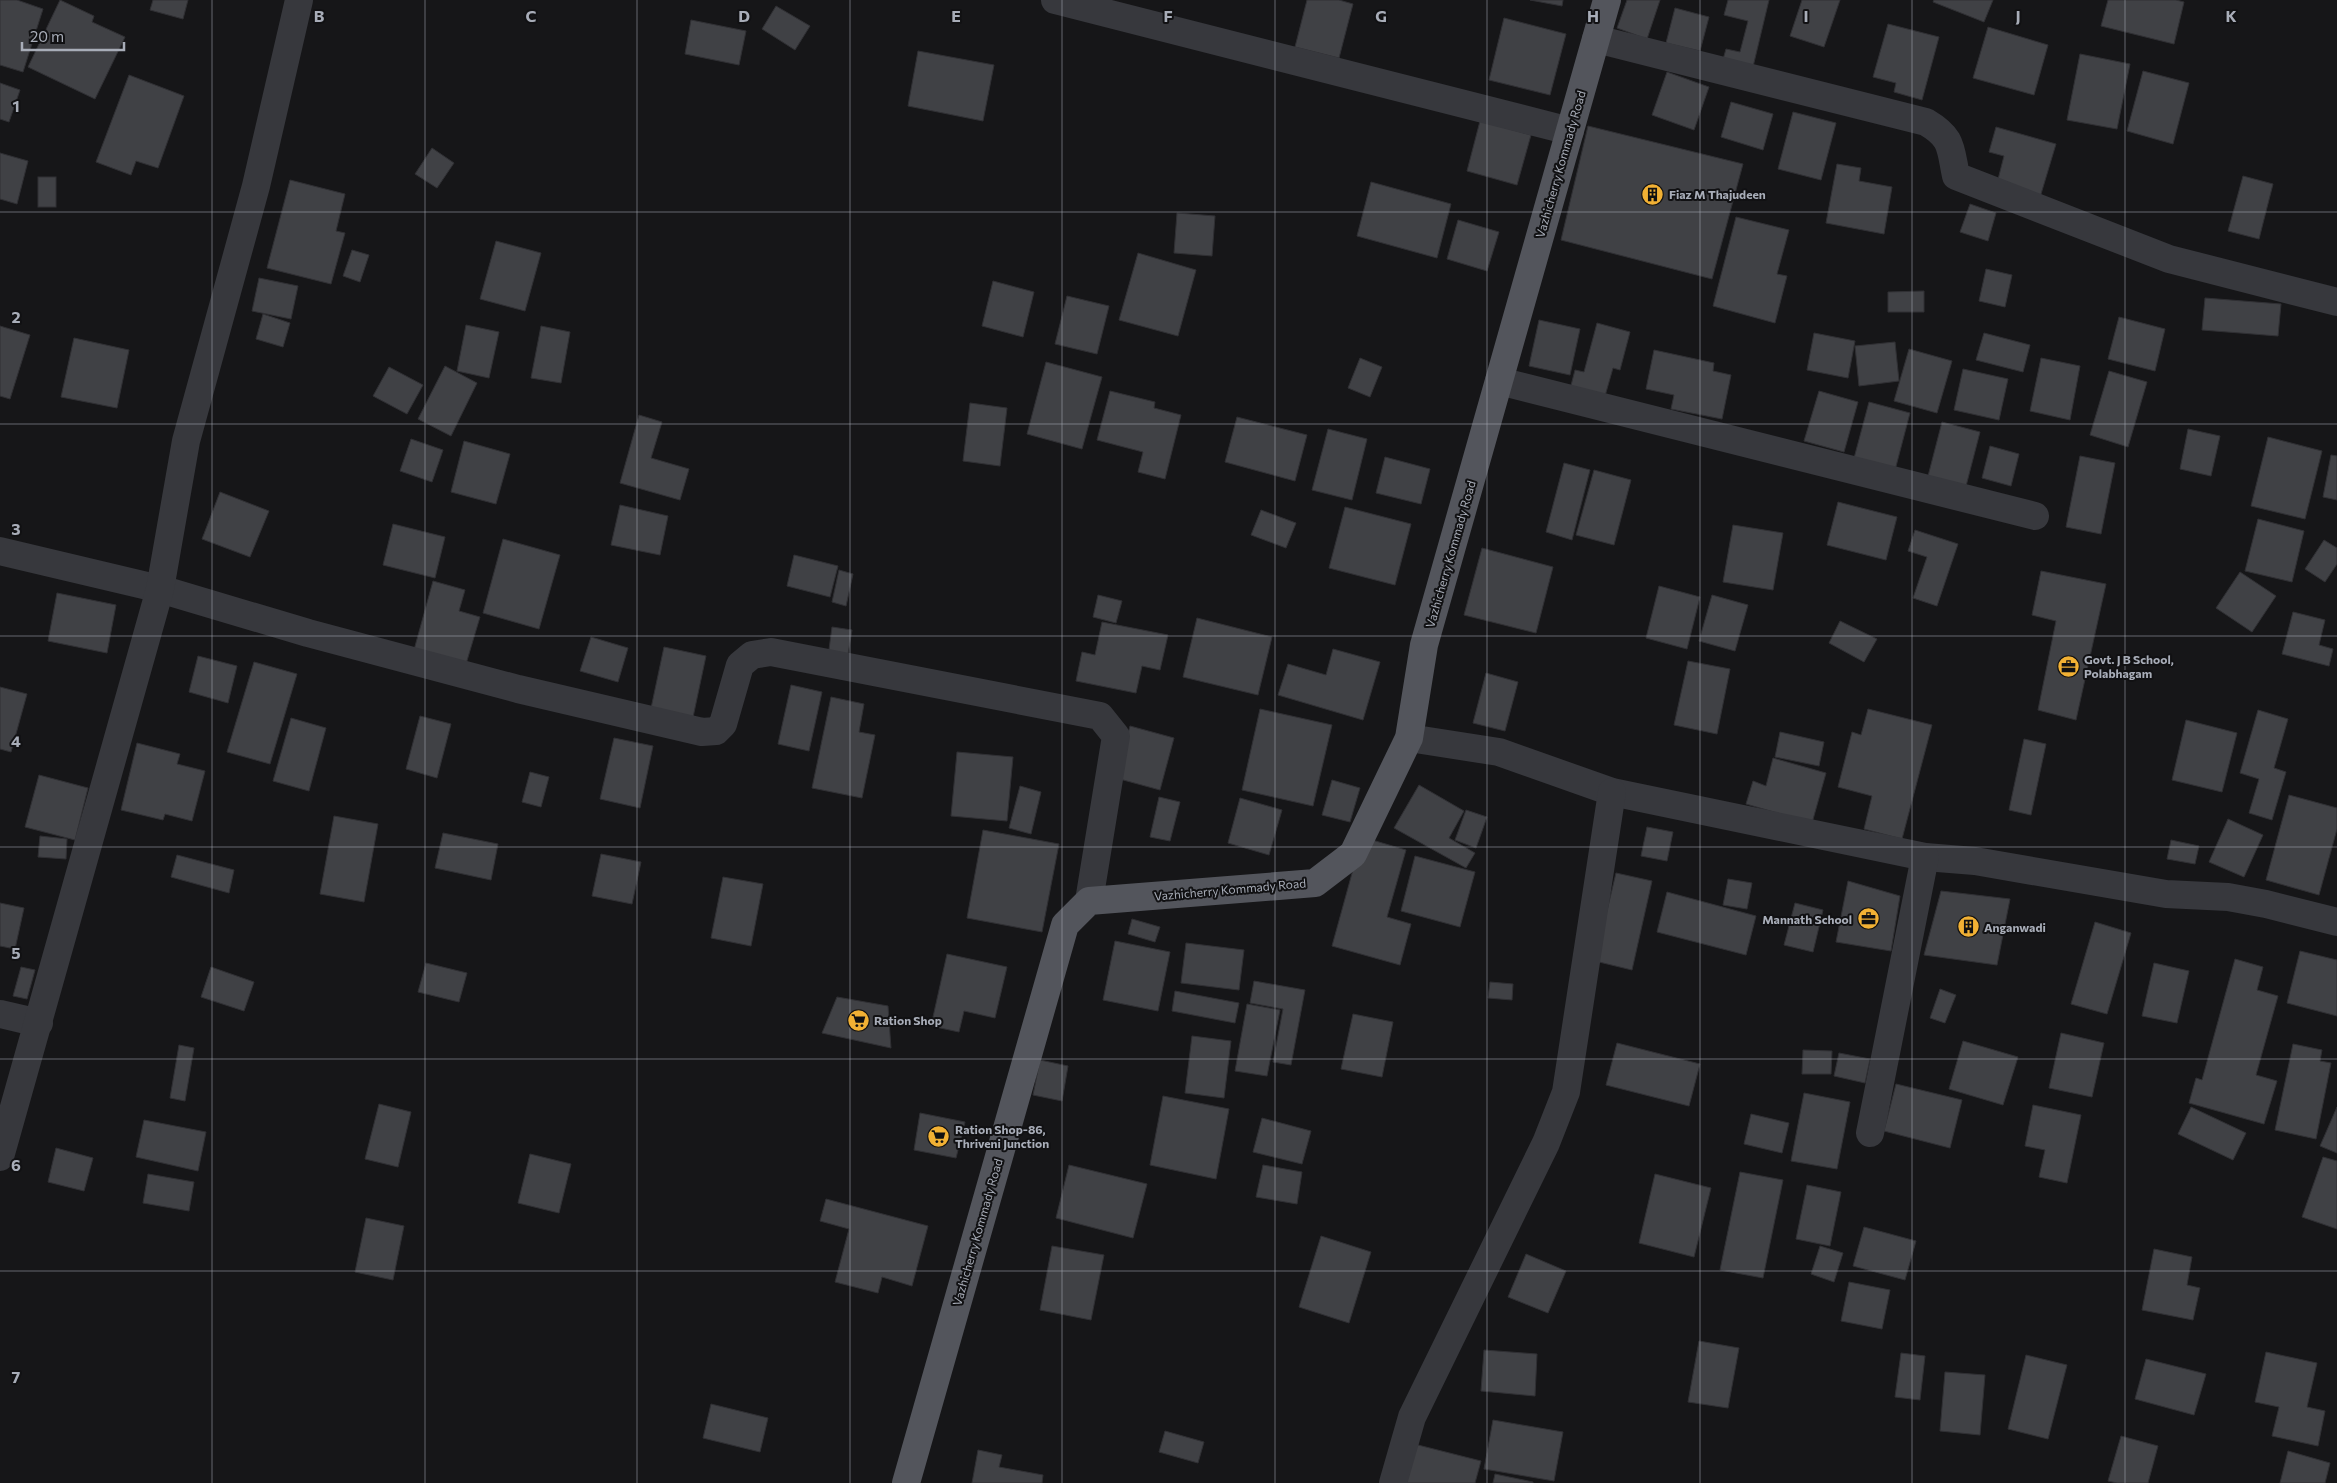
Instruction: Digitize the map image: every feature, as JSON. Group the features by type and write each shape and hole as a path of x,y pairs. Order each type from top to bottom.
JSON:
{"main road":[{"name":"Vazhicherry Kommady Road","path":"906,1483 1065,925 1089,901 1314,883 1353,854 1410,738 1424,645 1607,0"}],"street":[{"path":"0,1157 160,589 186,441 256,186 299,0"},
{"path":"1055,0 1570,131"},
{"path":"1596,39 1926,122 1941,131 1949,141 1956,176 2169,259 2337,302"},
{"path":"1499,381 2035,516"},
{"path":"0,551 160,589 308,633 518,689 702,732 716,731 723,724 740,665 752,655 771,652 1100,716 1116,736 1109,769 1089,901"},
{"path":"1410,738 1499,752 1612,792 1925,857 1975,861 2166,894 2228,897 2266,904 2337,922"},
{"path":"1393,1483 1412,1417 1546,1143 1566,1092 1612,792"},
{"path":"1870,1133 1925,857"},
{"path":"0,1014 39,1022"}],"building":[{"path":"0,0 17,0 43,9 23,72 0,65"},
{"path":"60,0 94,16 92,22 125,37 95,99 28,67"},
{"path":"153,0 188,0 183,19 150,10"},
{"path":"1307,0 1339,0 1353,4 1339,58 1295,47"},
{"path":"1530,0 1563,0 1562,6"},
{"path":"1627,0 1660,0 1647,39 1617,28"},
{"path":"1728,0 1769,0 1752,71 1722,63 1726,49 1740,52 1748,21 1724,15"},
{"path":"1802,0 1840,0 1824,47 1790,36"},
{"path":"1934,0 1993,0 1984,22 1933,2"},
{"path":"2108,0 2176,0 2184,2 2174,44 2101,26"},
{"path":"776,6 810,26 795,50 762,29"},
{"path":"1675,8 1709,17 1700,51 1666,43"},
{"path":"1504,18 1566,34 1550,95 1489,80"},
{"path":"691,20 746,31 739,65 685,54"},
{"path":"1888,24 1939,37 1922,100 1894,92 1896,83 1873,77"},
{"path":"1988,27 2048,45 2034,95 1973,78"},
{"path":"918,51 994,65 983,121 908,106"},
{"path":"2080,54 2130,64 2117,129 2067,120"},
{"path":"2143,71 2189,83 2173,144 2127,131"},
{"path":"1667,72 1709,87 1694,130 1652,115"},
{"path":"129,75 184,96 158,168 136,161 131,175 96,162"},
{"path":"0,83 20,90 9,122 0,119"},
{"path":"1731,102 1773,114 1763,150 1721,137"},
{"path":"1793,112 1836,123 1821,180 1778,169"},
{"path":"1480,121 1531,135 1517,185 1467,171"},
{"name":"Fiaz M Thajudeen","path":"1588,126 1743,164 1712,279 1561,240"},
{"path":"1996,127 2056,144 2038,204 1995,191 2004,156 1989,152"},
{"path":"432,148 454,163 437,188 415,174"},
{"path":"0,153 28,161 17,204 0,199"},
{"path":"1837,164 1861,168 1859,181 1892,187 1884,234 1826,223"},
{"path":"2243,176 2273,184 2259,239 2228,231"},
{"path":"38,177 56,177 56,207 38,207"},
{"path":"290,180 345,194 336,231 345,233 331,284 267,268"},
{"path":"1371,182 1451,204 1437,258 1357,236"},
{"path":"1970,204 1996,213 1988,241 1960,232"},
{"path":"1177,213 1215,216 1212,256 1174,253"},
{"path":"1736,217 1789,230 1777,274 1787,276 1775,323 1713,306"},
{"path":"1458,220 1499,232 1487,271 1447,259"},
{"path":"496,241 541,253 525,311 480,299"},
{"path":"352,250 369,255 360,282 343,276"},
{"path":"1138,253 1196,270 1178,336 1119,320"},
{"path":"1986,269 2012,275 2005,307 1979,301"},
{"path":"259,278 298,286 291,319 252,311"},
{"path":"993,281 1034,292 1023,337 982,326"},
{"path":"1924,291 1924,312 1888,312 1888,292"},
{"path":"1067,296 1109,306 1097,354 1055,344"},
{"path":"2205,298 2281,304 2278,336 2202,330"},
{"path":"263,314 290,323 283,347 256,339"},
{"path":"2119,317 2165,329 2155,371 2108,359"},
{"path":"1539,320 1580,329 1570,375 1529,366"},
{"path":"1597,323 1630,332 1620,370 1613,368 1601,410 1567,401 1575,370 1584,372"},
{"path":"466,325 499,332 489,378 457,371"},
{"path":"0,326 30,335 10,399 0,396"},
{"path":"541,326 570,332 561,383 531,378"},
{"path":"1814,333 1855,341 1848,378 1807,370"},
{"path":"1984,333 2030,345 2023,372 1976,360"},
{"path":"74,338 129,350 117,408 61,397"},
{"path":"1895,342 1899,381 1859,386 1855,346"},
{"path":"1909,349 1952,361 1937,413 1894,401"},
{"path":"1654,350 1714,363 1713,371 1731,375 1722,419 1671,409 1674,395 1646,389"},
{"path":"1360,358 1382,367 1370,397 1348,388"},
{"path":"2041,358 2080,366 2070,420 2030,411"},
{"path":"1046,362 1102,377 1082,449 1027,434"},
{"path":"445,366 477,383 451,436 418,419"},
{"path":"389,367 423,385 407,414 373,396"},
{"path":"1963,369 2008,379 1999,420 1954,410"},
{"path":"2109,371 2147,382 2128,447 2090,435"},
{"path":"1110,391 1155,402 1154,408 1181,415 1165,479 1138,472 1143,452 1097,440"},
{"path":"1819,391 1858,402 1844,452 1804,441"},
{"path":"1869,402 1910,413 1894,474 1853,462"},
{"path":"970,403 1007,408 1000,466 963,461"},
{"path":"639,415 662,422 651,458 689,469 680,500 620,483"},
{"path":"1237,417 1307,435 1295,481 1225,462"},
{"path":"1942,422 1980,432 1965,490 1927,480"},
{"path":"1328,429 1367,439 1352,500 1312,490"},
{"path":"2188,429 2220,436 2211,476 2180,469"},
{"path":"2268,437 2322,451 2305,519 2251,506"},
{"path":"411,439 443,450 432,482 400,471"},
{"path":"464,441 510,454 496,504 451,492"},
{"path":"1990,446 2019,454 2011,486 1982,478"},
{"path":"2331,455 2337,456 2337,500 2323,497"},
{"path":"2080,456 2115,463 2101,534 2066,527"},
{"path":"1385,457 1430,469 1421,504 1376,493"},
{"path":"1564,463 1590,470 1572,540 1546,532"},
{"path":"1594,470 1631,480 1614,545 1576,535"},
{"path":"220,492 269,511 250,557 202,539"},
{"path":"1838,502 1897,517 1886,560 1827,545"},
{"path":"620,505 668,516 660,555 611,545"},
{"path":"1345,507 1411,524 1395,585 1329,568"},
{"path":"1261,510 1296,523 1286,548 1251,535"},
{"path":"2258,519 2304,531 2292,582 2245,571"},
{"path":"393,524 445,537 435,578 383,565"},
{"path":"1733,525 1783,533 1773,590 1723,582"},
{"path":"1915,530 1958,544 1937,606 1913,598 1927,557 1908,551"},
{"path":"503,539 560,555 539,629 483,613"},
{"path":"2324,540 2337,548 2337,564 2325,582 2305,569"},
{"path":"1482,548 1553,567 1536,633 1464,615"},
{"path":"794,555 838,566 830,597 787,586"},
{"path":"839,570 853,574 846,606 832,602"},
{"name":"Govt. J B School, Polabhagam","path":"2041,571 2106,584 2076,720 2038,710 2056,621 2032,615"},
{"path":"2240,572 2276,596 2252,632 2216,608"},
{"path":"433,581 465,590 459,611 480,617 466,664 414,650"},
{"path":"1659,586 1700,597 1687,649 1646,638"},
{"path":"57,593 116,605 107,653 48,641"},
{"path":"1098,595 1122,601 1116,623 1093,617"},
{"path":"1712,595 1748,605 1735,651 1699,641"},
{"path":"2293,612 2325,620 2319,645 2333,649 2329,666 2282,654"},
{"path":"1197,618 1272,637 1258,695 1183,677"},
{"path":"1840,621 1877,639 1864,662 1829,643"},
{"path":"1102,622 1168,635 1160,670 1142,666 1136,693 1076,681 1082,652 1095,655"},
{"path":"832,627 852,630 847,660 828,657"},
{"path":"591,637 628,648 618,682 580,671"},
{"path":"664,647 706,656 692,722 650,713"},
{"path":"1333,649 1380,662 1363,720 1278,695 1288,664 1326,675"},
{"path":"198,656 237,666 228,703 189,692"},
{"path":"1688,661 1730,669 1717,734 1674,725"},
{"path":"254,662 297,674 270,764 227,752"},
{"path":"1486,673 1518,682 1505,731 1473,723"},
{"path":"791,685 822,692 809,751 778,744"},
{"path":"0,687 27,694 11,752 0,749"},
{"path":"831,697 864,704 859,732 875,735 862,798 812,788"},
{"path":"1260,709 1332,725 1313,806 1242,790"},
{"path":"1868,709 1932,725 1902,839 1864,829 1872,796 1838,787 1852,732 1861,735"},
{"path":"2258,710 2288,719 2274,768 2286,772 2272,820 2249,813 2259,779 2240,773"},
{"path":"420,716 451,724 437,778 406,769"},
{"path":"291,718 326,728 309,791 273,781"},
{"path":"2186,720 2237,733 2222,792 2172,780"},
{"path":"1130,726 1174,738 1160,790 1116,778"},
{"path":"1780,732 1824,742 1819,766 1775,757"},
{"path":"614,738 653,746 640,808 600,799"},
{"path":"2024,739 2046,744 2031,815 2009,810"},
{"path":"137,743 180,754 177,764 205,771 192,821 165,814 163,820 121,810"},
{"path":"957,752 1013,757 1007,821 951,816"},
{"path":"1773,758 1826,773 1812,823 1746,804 1753,781 1766,786"},
{"path":"530,772 549,777 541,807 522,802"},
{"path":"39,775 88,788 75,840 25,827"},
{"path":"1332,780 1360,788 1350,822 1322,815"},
{"path":"1419,785 1464,811 1449,838 1475,853 1466,868 1394,828"},
{"path":"1020,786 1041,792 1031,834 1009,828"},
{"path":"2289,795 2337,808 2337,829 2319,895 2266,880"},
{"path":"1159,797 1180,802 1170,841 1150,837"},
{"path":"1240,798 1282,810 1269,855 1228,843"},
{"path":"1466,810 1487,817 1476,848 1455,840"},
{"path":"334,816 378,824 364,902 320,894"},
{"path":"2228,819 2263,835 2244,877 2209,862"},
{"path":"1647,827 1673,832 1667,861 1641,856"},
{"path":"983,830 1059,844 1042,932 967,918"},
{"path":"443,833 498,844 491,880 435,868"},
{"path":"40,836 67,839 66,859 38,857"},
{"path":"1362,837 1406,850 1387,917 1411,924 1400,965 1332,946"},
{"path":"2171,840 2199,846 2195,864 2167,859"},
{"path":"601,854 641,862 632,904 592,896"},
{"path":"177,855 234,870 229,893 171,877"},
{"path":"1415,856 1475,872 1460,927 1401,911"},
{"path":"1616,873 1652,881 1632,970 1595,961"},
{"path":"723,877 763,884 751,946 711,938"},
{"path":"1728,879 1752,883 1747,909 1723,905"},
{"name":"Mannath School","path":"1848,881 1900,896 1891,951 1836,942"},
{"name":"Anganwadi","path":"1941,891 2010,899 1997,965 1924,955"},
{"path":"1667,892 1756,916 1746,955 1657,932"},
{"path":"0,903 24,908 15,949 0,946"},
{"path":"1795,903 1823,910 1813,952 1784,945"},
{"path":"1132,919 1160,927 1155,942 1128,934"},
{"path":"2095,922 2131,933 2107,1014 2071,1004"},
{"path":"1115,941 1170,952 1158,1011 1103,1000"},
{"path":"1186,943 1244,950 1239,990 1181,983"},
{"path":"2300,951 2337,960 2337,1016 2287,1003"},
{"path":"947,954 1007,967 995,1018 964,1011 959,1032 931,1026"},
{"path":"2235,959 2263,967 2257,990 2278,996 2256,1075 2277,1081 2264,1124 2189,1103 2196,1078 2202,1080"},
{"path":"426,963 467,973 459,1002 418,992"},
{"path":"2154,963 2189,971 2177,1023 2142,1016"},
{"path":"21,967 35,970 27,999 13,996"},
{"path":"211,967 254,982 244,1011 201,997"},
{"path":"1254,981 1305,990 1291,1065 1273,1062 1283,1009 1250,1003"},
{"path":"1490,982 1513,984 1512,1000 1488,998"},
{"path":"1940,989 1956,995 1945,1023 1930,1018"},
{"path":"1175,991 1239,1003 1235,1023 1172,1011"},
{"name":"Ration Shop","path":"837,997 888,1006 891,1048 822,1033"},
{"path":"1247,1004 1280,1010 1267,1076 1235,1071"},
{"path":"1353,1014 1393,1022 1382,1077 1341,1069"},
{"path":"2061,1033 2104,1043 2092,1097 2049,1088"},
{"path":"1192,1036 1231,1041 1224,1098 1185,1093"},
{"path":"1963,1041 2018,1057 2003,1105 1949,1089"},
{"path":"1617,1043 1700,1064 1689,1106 1606,1085"},
{"path":"2293,1044 2322,1050 2320,1061 2331,1063 2316,1139 2275,1130"},
{"path":"179,1045 194,1048 185,1101 170,1098"},
{"path":"1803,1050 1832,1051 1831,1074 1802,1074"},
{"path":"1839,1053 1870,1059 1865,1083 1834,1076"},
{"path":"1040,1060 1068,1066 1062,1101 1033,1095"},
{"path":"1896,1084 1962,1100 1950,1148 1884,1131"},
{"path":"1804,1093 1850,1102 1837,1169 1791,1161"},
{"path":"1163,1096 1229,1109 1216,1179 1150,1165"},
{"path":"379,1104 411,1112 398,1167 365,1159"},
{"path":"2033,1105 2081,1115 2067,1183 2039,1177 2045,1150 2025,1146"},
{"path":"2191,1107 2246,1133 2233,1160 2178,1134"},
{"path":"2337,1107 2337,1153 2320,1146"},
{"name":"Ration Shop-86, Thriveni Junction","path":"920,1113 965,1122 956,1158 914,1150"},
{"path":"1751,1114 1789,1123 1782,1153 1744,1144"},
{"path":"1262,1118 1311,1131 1302,1164 1253,1152"},
{"path":"144,1120 206,1132 198,1171 136,1157"},
{"path":"56,1148 93,1158 84,1191 48,1182"},
{"path":"530,1154 571,1164 559,1213 518,1203"},
{"path":"2323,1157 2337,1161 2337,1229 2302,1217"},
{"path":"1069,1165 1147,1184 1133,1238 1056,1218"},
{"path":"1263,1165 1302,1172 1297,1204 1256,1197"},
{"path":"1740,1172 1783,1180 1763,1278 1720,1270"},
{"path":"148,1174 194,1182 189,1211 143,1203"},
{"path":"1655,1174 1711,1188 1694,1257 1639,1243"},
{"path":"1807,1185 1841,1192 1830,1246 1796,1239"},
{"path":"826,1199 928,1226 912,1286 882,1277 878,1293 835,1282 849,1229 820,1221"},
{"path":"366,1218 404,1226 393,1280 355,1272"},
{"path":"1864,1227 1916,1241 1905,1280 1853,1266"},
{"path":"1321,1236 1371,1252 1349,1323 1299,1307"},
{"path":"1052,1246 1104,1255 1091,1320 1040,1310"},
{"path":"1820,1246 1843,1253 1834,1282 1811,1274"},
{"path":"2154,1249 2192,1257 2187,1285 2200,1288 2193,1320 2142,1310"},
{"path":"1526,1254 1566,1271 1548,1313 1508,1297"},
{"path":"1849,1282 1890,1290 1882,1329 1841,1321"},
{"path":"1699,1341 1739,1348 1728,1408 1688,1402"},
{"path":"1484,1350 1537,1354 1535,1396 1481,1391"},
{"path":"2266,1352 2317,1363 2307,1407 2325,1411 2318,1446 2272,1436 2279,1407 2255,1402"},
{"path":"1901,1353 1925,1356 1920,1400 1895,1397"},
{"path":"2026,1355 2067,1365 2048,1439 2008,1429"},
{"path":"2146,1359 2206,1374 2194,1415 2135,1399"},
{"path":"1945,1372 1985,1375 1980,1435 1940,1431"},
{"path":"711,1404 768,1418 760,1452 703,1438"},
{"path":"1493,1420 1563,1432 1554,1481 1484,1469"},
{"path":"1165,1431 1204,1442 1198,1463 1159,1452"},
{"path":"2121,1436 2158,1446 2148,1483 2117,1483 2108,1481"},
{"path":"1414,1444 1481,1461 1475,1483 1404,1483"},
{"path":"978,1450 1002,1455 999,1467 1043,1475 1042,1483 972,1483"},
{"path":"2288,1451 2330,1463 2325,1483 2280,1483"},
{"path":"1495,1474 1533,1482 1533,1483 1493,1483"}],"place":[{"name":"Fiaz M Thajudeen","path":"1653,194"},
{"name":"Govt. J B School, Polabhagam","path":"2068,666"},
{"name":"Mannath School","path":"1868,919"},
{"name":"Anganwadi","path":"1968,927"},
{"name":"Ration Shop","path":"858,1020"},
{"name":"Ration Shop-86, Thriveni Junction","path":"939,1136"}]}
